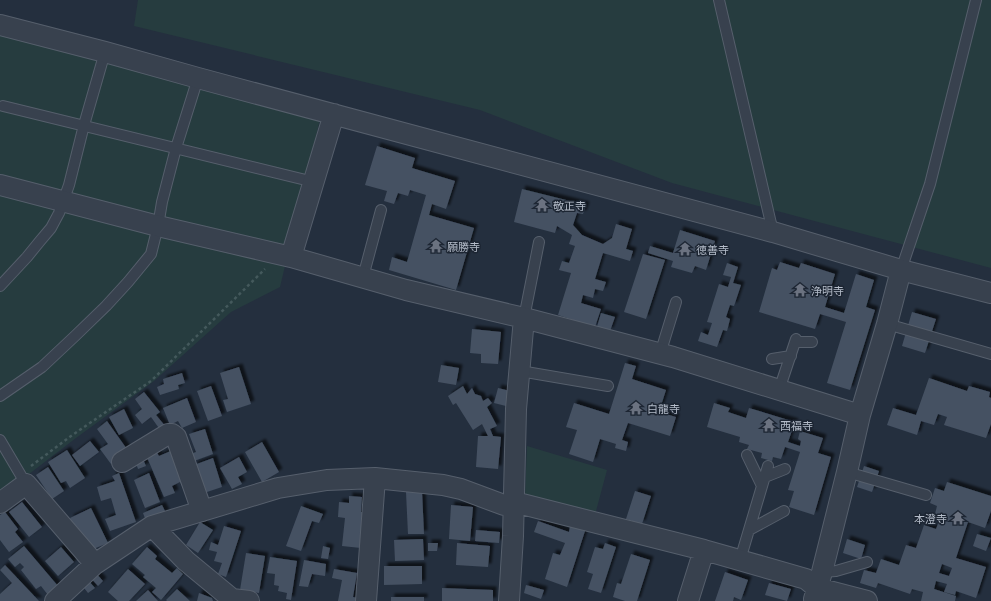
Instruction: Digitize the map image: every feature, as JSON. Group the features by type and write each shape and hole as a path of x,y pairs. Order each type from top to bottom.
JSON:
{"street":[{"path":"0,26 105,52 773,232 901,270 991,293"},
{"path":"284,256 314,182 334,114"},
{"path":"0,185 158,226 284,256 406,290 524,318 660,354 860,415"},
{"path":"818,587 860,415 887,324 901,270"},
{"path":"509,601 514,502 516,409 524,318"},
{"path":"122,462 168,434 172,434 176,437 202,511"},
{"path":"366,601 375,478"},
{"path":"55,601 95,564 152,526 278,488 327,480 375,478 443,485 504,505 514,502 740,560 806,579 818,587 868,601"},
{"path":"0,503 23,479 95,564"},
{"path":"152,526 186,561 237,600"},
{"path":"688,601 704,550"}],"lane":[{"path":"719,0 773,232"},
{"path":"901,270 930,184 976,0"},
{"path":"0,286 27,258 51,228 59,212 69,185 105,52"},
{"path":"0,396 42,366 75,336 106,306 151,254 162,202 176,148 198,78"},
{"path":"3,106 314,182"},
{"path":"363,277 381,210"},
{"path":"524,318 538,242"},
{"path":"660,354 676,302"},
{"path":"887,324 991,354"},
{"path":"779,390 796,340 812,342"},
{"path":"772,358 791,356"},
{"path":"520,371 608,386"},
{"path":"0,440 23,479"},
{"path":"747,455 763,481"},
{"path":"740,560 768,466"},
{"path":"763,481 785,469"},
{"path":"847,472 926,495"},
{"path":"749,530 784,511"},
{"path":"818,587 836,571 867,562"}],"path":[{"path":"23,479 71,436 151,381 269,265 284,256"}],"green space":[{"path":"138,0 991,0 991,268 672,183 480,110 134,26"},
{"path":"0,33 322,111 280,287 231,312 154,381 7,491 0,493"},
{"path":"527,446 607,470 595,515 525,495"}],"building":[{"path":"377,146 415,158 412,168 455,181 446,209 432,204 429,215 474,228 456,290 389,270 392,257 407,262 426,195 410,190 408,196 398,193 394,204 384,201 387,191 365,185"},
{"path":"522,189 586,205 583,214 577,213 573,225 582,235 603,244 612,238 616,224 632,229 626,249 633,251 630,261 603,253 595,279 606,282 603,291 595,289 593,298 583,295 581,303 601,309 595,327 558,315 571,273 559,270 562,261 569,263 575,246 569,244 572,235 557,226 555,233 514,222"},
{"path":"680,230 715,241 706,270 695,266 692,273 671,267 673,261 648,253 650,246 673,253"},
{"path":"643,254 665,260 646,319 624,312"},
{"path":"780,262 799,268 801,263 835,274 825,307 844,313 856,274 874,280 866,307 875,310 850,390 827,383 846,322 820,314 815,329 759,312 772,268 777,270"},
{"path":"727,263 738,267 733,283 741,285 734,306 730,305 726,317 730,319 727,331 723,330 717,347 698,341 701,332 708,335 712,323 707,322 719,284 728,287 731,277 723,275"},
{"path":"912,312 936,319 925,353 902,346"},
{"path":"601,313 615,317 610,331 597,327"},
{"path":"472,329 501,332 498,364 481,363 481,354 470,353"},
{"path":"625,363 636,366 632,379 666,390 659,412 676,417 670,436 628,423 622,440 628,442 626,451 615,448 616,444 600,439 593,462 569,454 577,430 566,427 574,403 609,414"},
{"path":"441,365 459,368 456,385 438,382"},
{"path":"239,367 251,404 227,412 223,400 228,399 220,373"},
{"path":"182,373 185,383 178,385 179,389 160,395 157,387 164,384 163,379"},
{"path":"929,378 967,391 969,386 990,392 991,424 986,438 944,425 947,417 938,414 934,425 921,421 917,435 887,425 893,408 916,415"},
{"path":"211,386 222,416 208,421 197,391"},
{"path":"463,386 467,394 472,388 475,394 481,396 483,401 488,398 492,403 487,407 497,426 490,429 493,436 501,437 498,469 476,467 478,436 488,436 482,424 473,430 456,403 453,405 448,396"},
{"path":"498,388 510,391 506,406 494,403"},
{"path":"144,392 160,412 156,415 166,427 161,431 151,417 142,424 135,415 142,409 135,399"},
{"path":"187,398 196,422 182,428 178,421 170,425 163,408"},
{"path":"714,403 730,408 728,412 746,418 749,408 795,422 788,442 800,446 801,441 798,439 800,431 823,438 818,453 831,457 814,515 789,507 794,491 788,490 800,452 785,447 781,459 773,457 772,461 761,458 762,453 747,449 749,445 739,442 740,437 707,427"},
{"path":"124,409 133,428 119,435 109,417"},
{"path":"107,421 129,452 111,464 100,449 108,444 97,429"},
{"path":"205,429 213,454 194,461 191,454 196,452 189,434"},
{"path":"90,441 99,452 80,466 72,455"},
{"path":"262,442 279,472 262,482 245,452"},
{"path":"67,450 85,478 70,488 66,481 61,483 48,462"},
{"path":"173,450 185,492 180,482 172,486 175,493 164,497 146,455 156,451 159,456"},
{"path":"142,457 146,466 138,469 135,460"},
{"path":"239,457 247,472 238,477 242,484 232,489 220,468"},
{"path":"213,458 222,487 204,493 194,465"},
{"path":"864,466 879,471 872,492 857,487"},
{"path":"48,467 64,491 52,499 36,475"},
{"path":"119,473 136,522 110,531 105,519 116,515 111,498 101,501 97,487 115,481 112,476"},
{"path":"149,473 160,502 145,508 134,480"},
{"path":"947,482 991,496 991,511 985,528 968,522 956,558 986,567 976,598 956,591 955,595 944,592 947,584 936,581 934,589 956,596 955,601 921,601 923,592 912,589 910,594 878,583 876,588 860,583 864,570 876,573 881,559 899,565 906,545 916,548 924,525 936,529 941,516 935,514 937,506 930,503 935,488 944,491","holes":["942,564 952,568 949,576 939,573"]},
{"path":"422,491 424,534 408,534 406,492"},
{"path":"635,491 651,496 642,524 626,519"},
{"path":"349,496 362,497 361,512 365,512 361,548 342,546 345,518 338,517 339,502 349,503"},
{"path":"22,502 42,527 29,537 9,512"},
{"path":"162,505 166,513 146,521 143,513"},
{"path":"451,505 473,507 470,541 449,539"},
{"path":"301,506 323,514 319,523 312,521 301,551 286,546"},
{"path":"91,508 108,543 91,550 85,537 79,539 70,518"},
{"path":"5,512 18,529 15,532 23,542 9,552 0,540 0,515"},
{"path":"538,521 569,532 570,526 585,531 567,587 545,579 553,553 560,555 565,543 534,532"},
{"path":"200,522 213,530 198,553 186,545"},
{"path":"224,526 241,531 226,577 218,574 222,563 214,561 217,552 209,550 211,542 218,545"},
{"path":"476,530 500,532 499,543 475,541"},
{"path":"977,534 991,538 986,551 973,546"},
{"path":"423,539 424,560 395,561 394,540"},
{"path":"847,539 865,545 861,559 843,553"},
{"path":"428,543 438,543 437,551 428,551"},
{"path":"457,543 490,546 488,567 456,565"},
{"path":"605,543 616,547 601,593 588,589 593,574 587,572 595,547 603,549"},
{"path":"24,546 58,586 48,595 41,586 36,589 21,570 24,567 20,563 15,567 8,559"},
{"path":"323,546 330,548 328,559 321,558"},
{"path":"61,547 74,562 58,576 45,561"},
{"path":"147,547 157,556 155,559 172,573 177,568 183,574 161,600 152,592 156,588 143,577 145,575 132,564"},
{"path":"246,553 265,556 259,593 240,590"},
{"path":"631,554 650,560 637,601 625,601 613,597 617,583 621,584"},
{"path":"270,557 297,561 291,600 286,599 287,593 278,591 279,586 274,585 275,574 267,573"},
{"path":"304,560 326,564 325,576 312,574 308,587 299,586"},
{"path":"5,565 39,601 0,601 0,594 12,583 0,570"},
{"path":"384,566 422,566 422,584 384,585"},
{"path":"128,569 145,584 129,601 118,601 108,592"},
{"path":"334,569 357,573 353,597 358,598 357,601 338,601 342,580 332,578"},
{"path":"94,571 103,581 98,586 89,576"},
{"path":"725,572 748,580 741,600 734,597 733,601 715,601"},
{"path":"87,579 95,588 88,593 81,584"},
{"path":"769,583 791,589 787,601 765,595"},
{"path":"526,585 544,590 541,599 524,593"},
{"path":"442,588 493,590 493,601 442,601"},
{"path":"177,589 190,601 167,601 166,600"},
{"path":"148,590 158,601 136,601"},
{"path":"199,593 212,598 213,601 197,601"},
{"path":"391,597 424,597 424,601 391,601"}],"place":[{"name":"敬正寺","path":"542,205"},
{"name":"願勝寺","path":"436,246"},
{"name":"徳善寺","path":"685,249"},
{"name":"浄明寺","path":"800,290"},
{"name":"白龍寺","path":"636,408"},
{"name":"西福寺","path":"769,425"},
{"name":"本澄寺","path":"958,518"}]}
